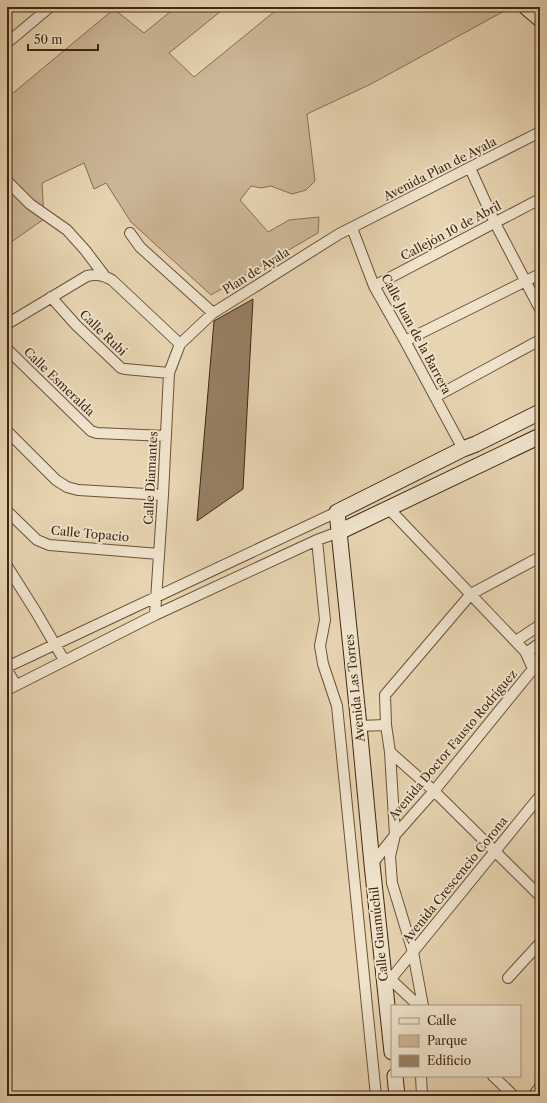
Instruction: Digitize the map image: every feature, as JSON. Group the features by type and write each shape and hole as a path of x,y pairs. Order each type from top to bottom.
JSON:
{"street":[{"path":"7,44 50,7"},
{"path":"526,7 540,19"},
{"name":"Avenida Plan de Ayala","path":"352,228 540,132"},
{"path":"470,168 495,223 540,308"},
{"path":"7,181 30,204 67,230 108,278 180,344"},
{"name":"Callejón 10 de Abril","path":"374,286 540,199"},
{"name":"Calle Juan de la Barrera","path":"352,228 374,286 463,449"},
{"name":"Plan de Ayala","path":"180,344 213,313 339,234 352,228"},
{"path":"130,233 140,247 213,313"},
{"path":"7,324 87,276 95,274 108,278"},
{"path":"405,341 540,274"},
{"name":"Calle Rubí","path":"52,298 76,325 121,368 169,374"},
{"path":"435,397 540,340"},
{"name":"Calle Diamantes","path":"155,615 169,374 180,344"},
{"name":"Calle Esmeralda","path":"7,349 91,431 97,433 166,436"},
{"path":"540,412 337,512 56,644 7,669 12,687 155,615 317,540 339,532 540,436"},
{"path":"7,431 56,480 67,487 78,490 163,494"},
{"path":"387,509 393,513 540,666"},
{"name":"Calle Topacio","path":"7,511 37,540 49,545 159,554"},
{"name":"Avenida Las Torres","path":"337,512 372,864"},
{"path":"317,540 325,620 320,646 323,664 337,706 376,1096"},
{"path":"423,1005 413,952 392,883 390,856 395,835 385,695 471,594 540,557"},
{"path":"7,566 56,644 64,660"},
{"path":"516,642 540,625"},
{"path":"526,653 540,643"},
{"name":"Avenida Doctor Fausto Rodríguez","path":"372,864 395,835 434,791 533,669 526,653"},
{"path":"359,726 386,725"},
{"path":"390,752 434,791 540,896"},
{"name":"Avenida Crescencio Corona","path":"386,980 413,952 540,796"},
{"name":"Calle Guamúchil","path":"372,864 386,980 391,1040"},
{"path":"508,978 540,943"},
{"path":"366,989 386,980 418,1005"},
{"path":"395,1077 397,1096"},
{"path":"421,1077 422,1096"},
{"path":"494,1077 514,1096"},
{"path":"533,1096 540,1087"}],"green space":[{"path":"176,7 226,7 169,53 194,77 280,7 502,7 506,10 371,84 307,114 315,181 306,190 292,194 271,186 261,188 251,186 240,200 268,232 289,220 319,217 318,233 211,295 131,222 106,183 94,189 84,163 42,183 44,219 7,245 7,98 114,9 144,33"}],"building":[{"path":"253,299 243,489 197,521 214,321"}]}
